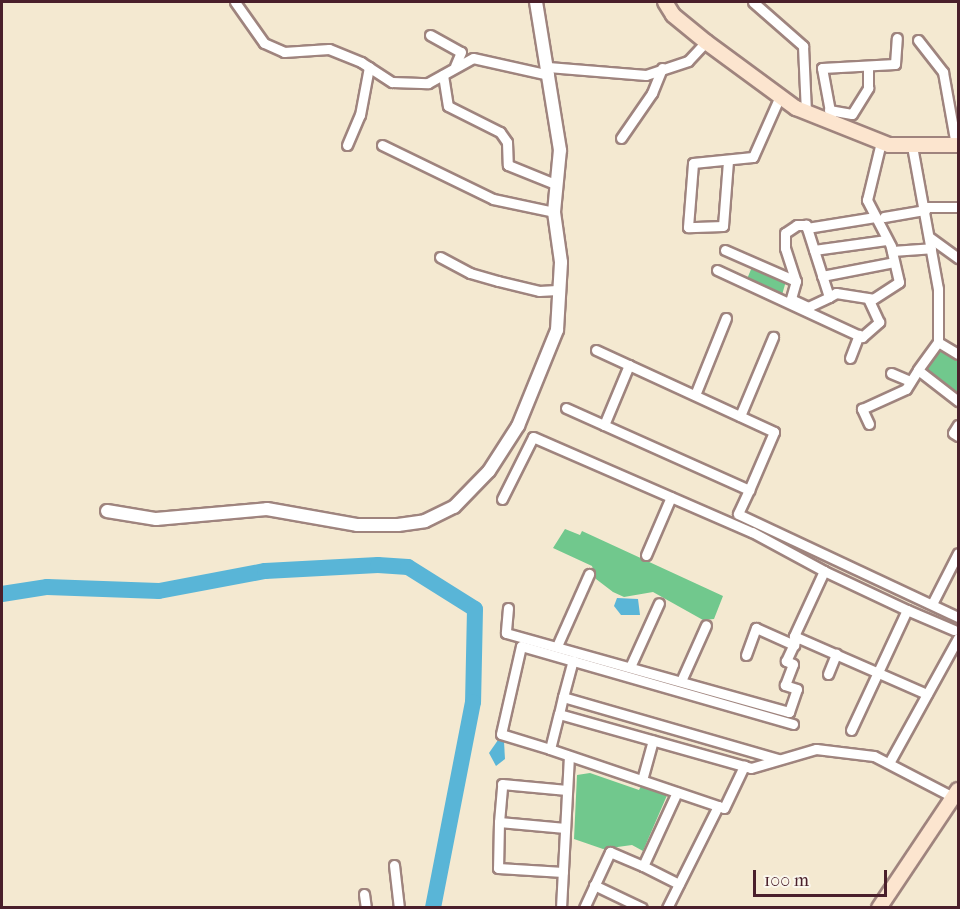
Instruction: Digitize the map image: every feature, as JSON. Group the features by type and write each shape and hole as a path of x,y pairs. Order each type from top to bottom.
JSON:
{"main road":[{"path":"665,2 673,15 706,42 780,96 806,111 831,116 881,142 912,146 957,145"},
{"path":"879,908 956,794"}],"street":[{"path":"235,2 264,43 284,52 330,49 369,67 382,77 402,84 428,83 473,58 484,58 548,71 646,75 688,61 706,42"},
{"path":"107,511 156,519 267,509 357,525 425,521 454,507 472,490 518,426 557,330 557,290 561,262 554,212 560,150 536,2"},
{"path":"758,3 803,46 806,111"},
{"path":"430,35 461,52 455,66"},
{"path":"868,66 868,88 852,114 831,116 822,68 895,64 897,38"},
{"path":"918,40 943,72 957,145"},
{"path":"347,145 360,115 369,67"},
{"path":"621,138 651,93 662,68"},
{"path":"443,75 448,106 500,132 507,142 508,165 555,184"},
{"path":"728,161 723,226 688,226 693,163 753,158 780,96"},
{"path":"881,142 867,200 880,217 886,240 892,251 899,282 873,300 836,293 808,308 792,299 796,281 785,248 785,233 797,225 807,228 880,217 924,208 958,207"},
{"path":"382,145 493,199 554,212"},
{"path":"869,424 862,409 906,389 938,342 938,289 912,146"},
{"path":"807,228 829,297"},
{"path":"929,237 958,258"},
{"path":"814,250 886,240"},
{"path":"892,251 931,248"},
{"path":"725,250 796,281"},
{"path":"440,257 470,273 498,281 539,291 557,290"},
{"path":"822,276 894,262"},
{"path":"717,270 859,335"},
{"path":"850,358 859,335 879,322 868,298"},
{"path":"695,395 726,318"},
{"path":"740,416 774,337"},
{"path":"938,342 958,354"},
{"path":"596,350 774,432 738,514 958,617"},
{"path":"604,424 629,365"},
{"path":"918,370 958,401"},
{"path":"891,373 910,381"},
{"path":"566,408 749,490"},
{"path":"958,425 953,433 958,436"},
{"path":"502,499 534,437 752,532 824,571 956,634 890,763"},
{"path":"646,555 671,497"},
{"path":"932,604 958,553"},
{"path":"508,608 506,633 557,645 789,712 797,689 785,685 793,664 786,661 795,641 794,636 824,571"},
{"path":"557,645 589,574"},
{"path":"630,667 659,603"},
{"path":"851,730 907,610"},
{"path":"681,681 706,625"},
{"path":"746,654 756,628 836,654 927,694"},
{"path":"744,766 724,808 501,734 521,645 793,724"},
{"path":"828,674 836,654"},
{"path":"550,749 573,660"},
{"path":"563,697 780,760"},
{"path":"559,714 744,766 780,760 816,749 874,756 956,794"},
{"path":"642,780 653,740"},
{"path":"561,908 569,756"},
{"path":"563,872 498,868 499,822 502,784 567,790"},
{"path":"643,866 677,792"},
{"path":"667,908 718,806"},
{"path":"499,822 565,828"},
{"path":"584,908 610,852 679,884"},
{"path":"394,865 399,908"},
{"path":"594,885 642,908"},
{"path":"364,894 366,908"}],"green space":[{"path":"752,267 786,281 782,295 747,279"},
{"path":"939,350 958,361 958,398 925,372"},
{"path":"565,529 580,535 582,531 723,596 714,619 703,620 653,592 624,597 613,592 596,579 592,566 553,548"},
{"path":"590,773 639,790 642,784 668,793 643,851 632,845 603,849 574,839 577,775"}],"water":[{"path":"617,598 638,599 640,615 621,615 614,606"},
{"path":"498,740 504,742 505,759 496,766 489,753"}],"waterway":[{"path":"2,594 47,587 159,591 265,571 378,565 408,567 475,609 473,702 433,908"}]}
